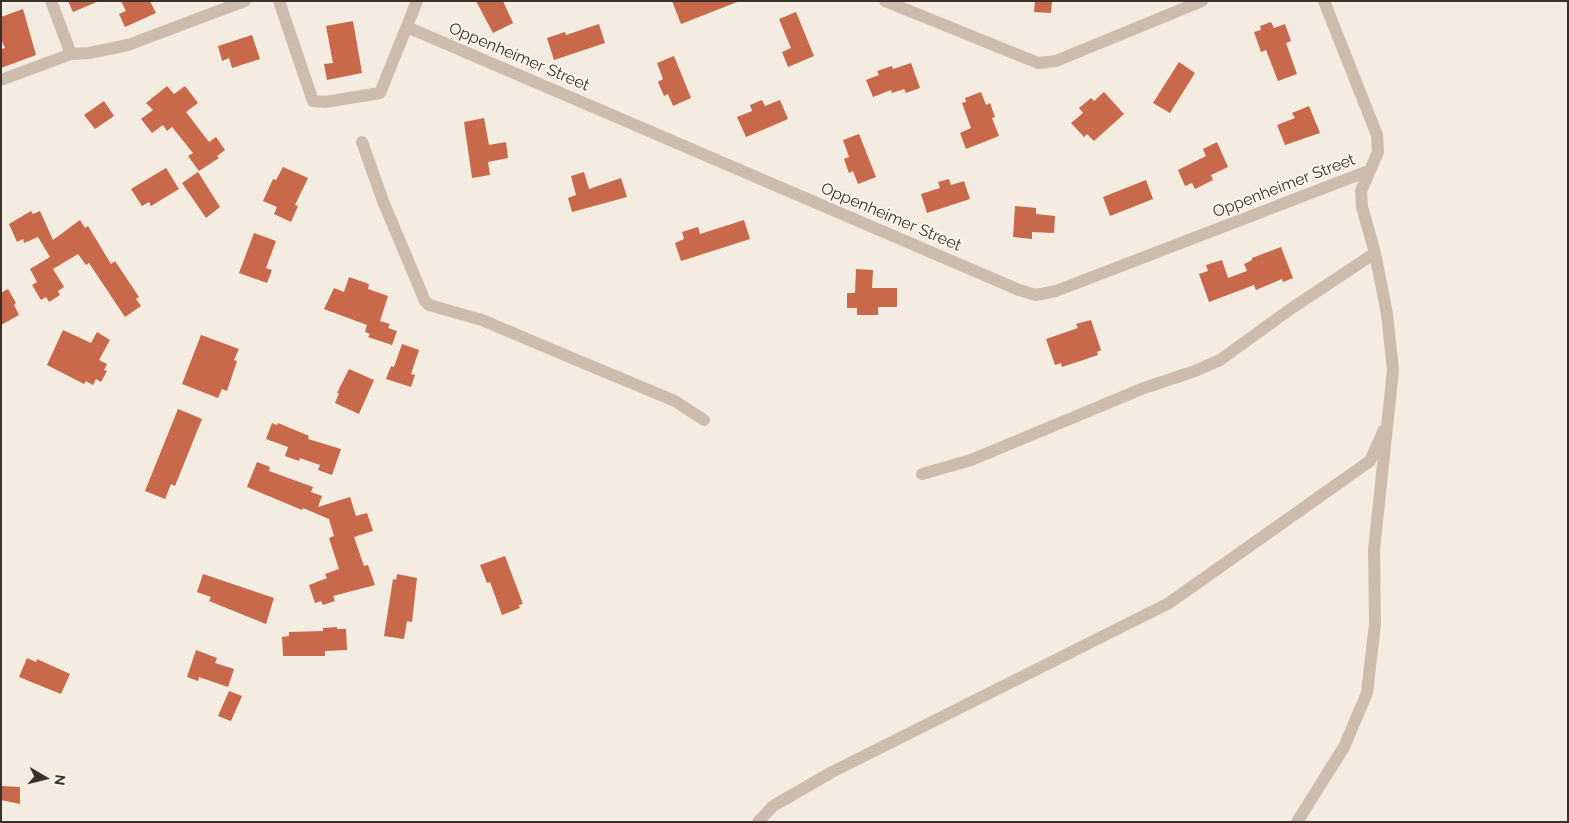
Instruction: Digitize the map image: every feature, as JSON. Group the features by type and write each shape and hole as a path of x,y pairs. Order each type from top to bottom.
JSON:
{"street":[{"path":"51,1 71,54"},
{"path":"1,80 71,54 89,53 128,45 245,1"},
{"path":"279,1 313,101 338,100 380,93 417,1"},
{"path":"885,1 1038,63 1056,61 1202,1"},
{"path":"1297,822 1344,747 1367,693 1375,624 1374,550 1393,370 1387,314 1375,253 1362,207 1361,191 1368,171 1378,152 1377,135 1324,1"},
{"name":"Oppenheimer Street","path":"407,27 1000,282 1036,295 1056,291 1368,171"},
{"path":"362,142 383,201 425,301 430,305 482,320 675,401 704,420"},
{"path":"922,474 972,460 1144,388 1195,371 1220,360 1292,308 1375,253"},
{"path":"758,822 773,806 832,772 1169,603 1370,460 1389,418"}],"building":[{"path":"68,1 99,1 73,12"},
{"path":"121,1 150,1 156,13 125,27 119,14 126,11"},
{"path":"476,1 503,1 513,23 493,33"},
{"path":"672,1 737,1 737,2 681,24"},
{"path":"1035,1 1052,1 1051,13 1034,12"},
{"path":"23,9 36,55 1,68 1,49 5,48 1,39 1,17"},
{"path":"796,12 814,56 788,67 782,52 791,48 779,19"},
{"path":"353,21 362,73 327,80 324,64 333,63 326,26"},
{"path":"1271,22 1274,28 1285,24 1291,41 1286,43 1297,74 1278,81 1266,50 1261,52 1254,32 1261,30 1260,26"},
{"path":"599,24 605,43 554,60 547,38 565,32 566,35"},
{"path":"252,35 260,59 232,68 229,58 222,61 218,46"},
{"path":"674,56 691,98 673,106 668,94 664,96 658,82 663,79 657,63"},
{"path":"1179,62 1195,73 1170,113 1153,103"},
{"path":"911,63 920,88 906,93 904,89 892,93 891,90 873,97 866,80 879,75 877,71 892,66 893,69"},
{"path":"167,86 174,94 185,86 198,103 186,112 209,142 216,137 225,150 217,156 219,158 199,171 188,156 193,153 172,127 167,131 163,125 152,133 141,119 153,110 146,103"},
{"path":"981,92 986,105 990,103 995,117 992,118 999,136 966,149 960,133 971,128 962,103 966,102 965,98"},
{"path":"1104,92 1124,114 1094,141 1087,134 1084,137 1071,123 1083,113 1079,108 1091,98 1094,101"},
{"path":"762,100 765,106 780,100 788,119 746,137 737,117 752,111 750,105"},
{"path":"104,101 114,116 95,129 84,115"},
{"path":"1309,106 1320,133 1285,145 1277,125 1295,118 1292,113"},
{"path":"484,118 489,145 506,142 508,158 488,162 490,175 472,178 464,122"},
{"path":"859,134 876,177 858,184 853,171 849,173 844,159 849,157 843,140"},
{"path":"1217,142 1228,167 1211,175 1213,180 1195,189 1192,183 1185,186 1178,170 1206,156 1203,149"},
{"path":"283,167 308,178 295,205 298,206 291,222 274,214 277,207 263,201 273,179 276,180"},
{"path":"166,168 179,189 151,206 149,202 142,206 131,189"},
{"path":"198,172 220,207 206,218 182,183"},
{"path":"584,172 589,189 621,178 627,197 572,212 568,198 576,195 571,176"},
{"path":"949,179 951,185 964,181 970,199 927,213 921,194 940,188 938,182"},
{"path":"1146,180 1153,199 1110,216 1103,197"},
{"path":"1015,206 1036,208 1036,214 1055,216 1054,233 1032,232 1032,239 1013,237"},
{"path":"31,211 33,214 40,211 53,240 80,220 85,228 88,226 111,264 115,261 139,297 136,299 141,306 125,317 89,263 86,265 78,254 53,269 64,287 58,291 60,295 49,302 46,297 41,300 32,285 37,282 30,269 50,257 38,237 24,243 23,239 17,242 9,224"},
{"path":"744,220 750,239 681,261 675,243 684,239 682,232 698,227 700,234"},
{"path":"254,233 276,241 266,268 272,270 267,283 239,273"},
{"path":"1281,247 1293,278 1283,282 1282,279 1256,290 1254,285 1209,302 1199,274 1208,271 1206,265 1222,260 1228,278 1247,271 1244,264 1252,260 1252,258"},
{"path":"856,269 873,270 872,288 897,288 897,307 878,307 878,315 857,315 857,308 847,308 847,293 855,293"},
{"path":"349,277 369,284 368,289 388,296 380,321 390,324 388,328 397,331 392,345 368,337 370,334 365,332 367,325 324,309 334,288 344,292"},
{"path":"8,289 16,303 14,305 19,315 1,325 1,293"},
{"path":"1091,320 1101,350 1097,352 1098,355 1062,367 1061,363 1055,365 1046,339 1078,328 1076,324"},
{"path":"63,330 91,343 97,332 110,340 99,360 107,364 104,370 107,371 101,382 96,379 93,385 86,381 84,384 47,365"},
{"path":"201,335 239,349 234,360 237,361 227,391 222,389 218,398 182,384"},
{"path":"402,344 419,350 411,374 415,375 411,387 386,379 391,366 394,367"},
{"path":"349,369 374,380 359,414 335,403 339,393 337,393"},
{"path":"178,409 202,419 175,486 171,484 165,499 145,491"},
{"path":"272,423 277,425 278,423 309,436 308,439 341,449 332,475 318,470 320,465 300,458 299,461 285,456 288,447 266,439"},
{"path":"257,462 270,467 269,471 313,487 311,492 322,496 318,507 350,497 356,516 367,513 373,531 354,537 364,566 368,565 375,585 333,596 335,601 323,605 321,601 315,603 309,585 327,578 325,574 339,569 329,538 334,536 329,519 247,487"},
{"path":"505,556 523,604 519,605 520,608 502,615 490,582 487,583 480,565"},
{"path":"203,574 274,598 266,624 209,601 211,597 197,592"},
{"path":"397,574 417,578 412,622 407,621 404,639 384,636 393,579 396,580"},
{"path":"337,627 337,629 346,629 347,650 325,651 325,656 283,656 282,637 289,636 289,632 323,631 323,628"},
{"path":"196,650 217,658 215,663 234,669 228,687 199,677 198,681 187,677"},
{"path":"27,658 36,662 37,659 70,674 61,694 19,677"},
{"path":"229,691 242,696 231,721 218,716"},
{"path":"1,786 20,787 20,804 1,800"}]}
